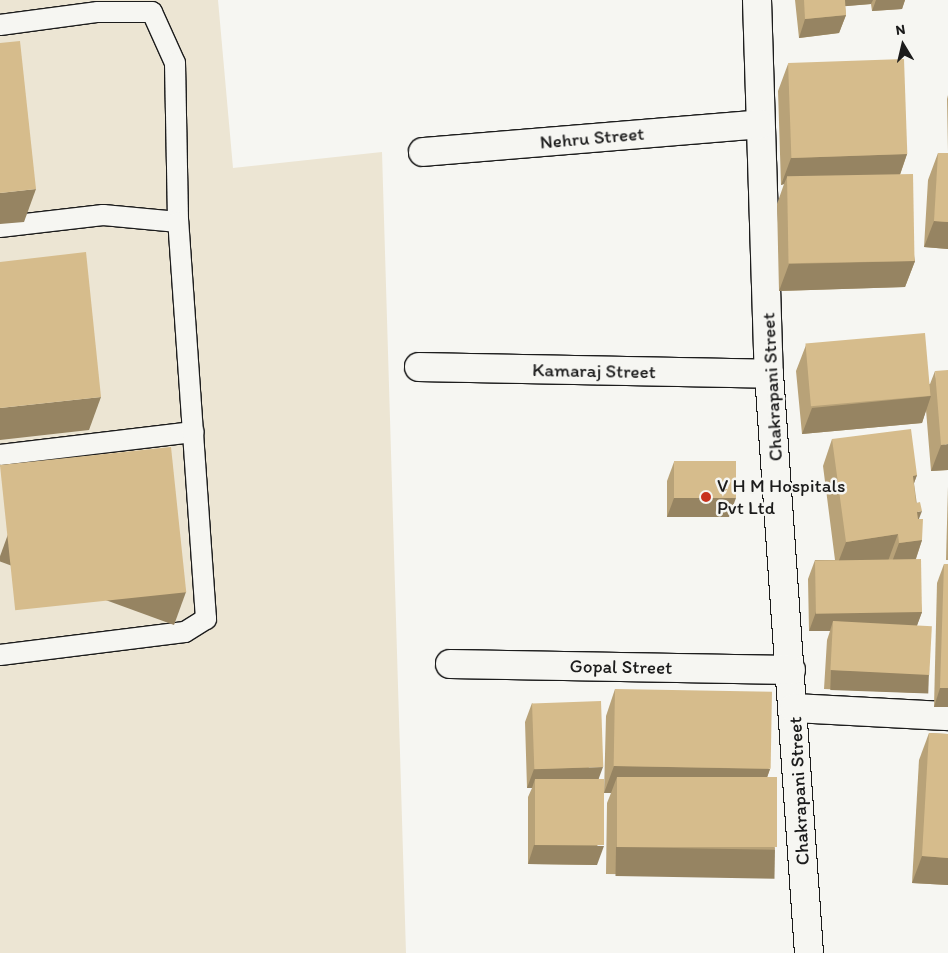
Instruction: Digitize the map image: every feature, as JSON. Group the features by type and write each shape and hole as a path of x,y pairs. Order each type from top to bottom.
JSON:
{"street":[{"name":"Chakrapani Street","path":"758,0 760,124 769,374 794,708 808,953"},
{"name":"Nehru Street","path":"423,152 760,124"},
{"name":"Kamaraj Street","path":"419,367 769,374"},
{"name":"Gopal Street","path":"450,664 791,670"},
{"path":"794,708 948,716"}],"lane":[{"path":"0,25 98,12 152,12 175,63 178,222 206,619 185,632 0,656"},
{"path":"0,227 103,215 178,222"},
{"path":"0,455 194,432"}],"shaded area":[{"path":"0,0 218,0 233,168 382,152 406,953 0,953"}],"building":[{"path":"804,0 845,0 846,15 805,19"},
{"path":"20,41 36,189 0,193 0,43"},
{"path":"904,59 907,154 791,158 788,63"},
{"path":"938,153 948,153 948,222 934,221"},
{"path":"913,174 915,261 789,263 787,176"},
{"path":"86,252 101,397 0,408 0,262"},
{"path":"925,333 930,396 811,406 805,343"},
{"path":"948,370 948,444 941,445 935,371"},
{"path":"911,429 917,475 913,476 916,503 920,502 922,511 917,512 918,519 923,519 922,540 899,543 898,534 846,542 832,439"},
{"path":"171,447 186,592 15,610 0,465"},
{"path":"674,461 736,461 736,498 674,498"},
{"path":"921,559 922,612 816,614 815,561"},
{"path":"944,564 948,564 948,688 940,688"},
{"path":"833,621 932,626 929,675 830,670"},
{"path":"615,689 772,692 771,769 614,766"},
{"path":"601,701 603,767 534,769 532,703"},
{"path":"929,733 948,734 948,858 922,856"},
{"path":"617,777 777,777 777,847 617,847"},
{"path":"535,779 604,779 604,845 535,845"}],"place":[{"name":"V H M Hospitals Pvt Ltd","path":"706,497"}]}
